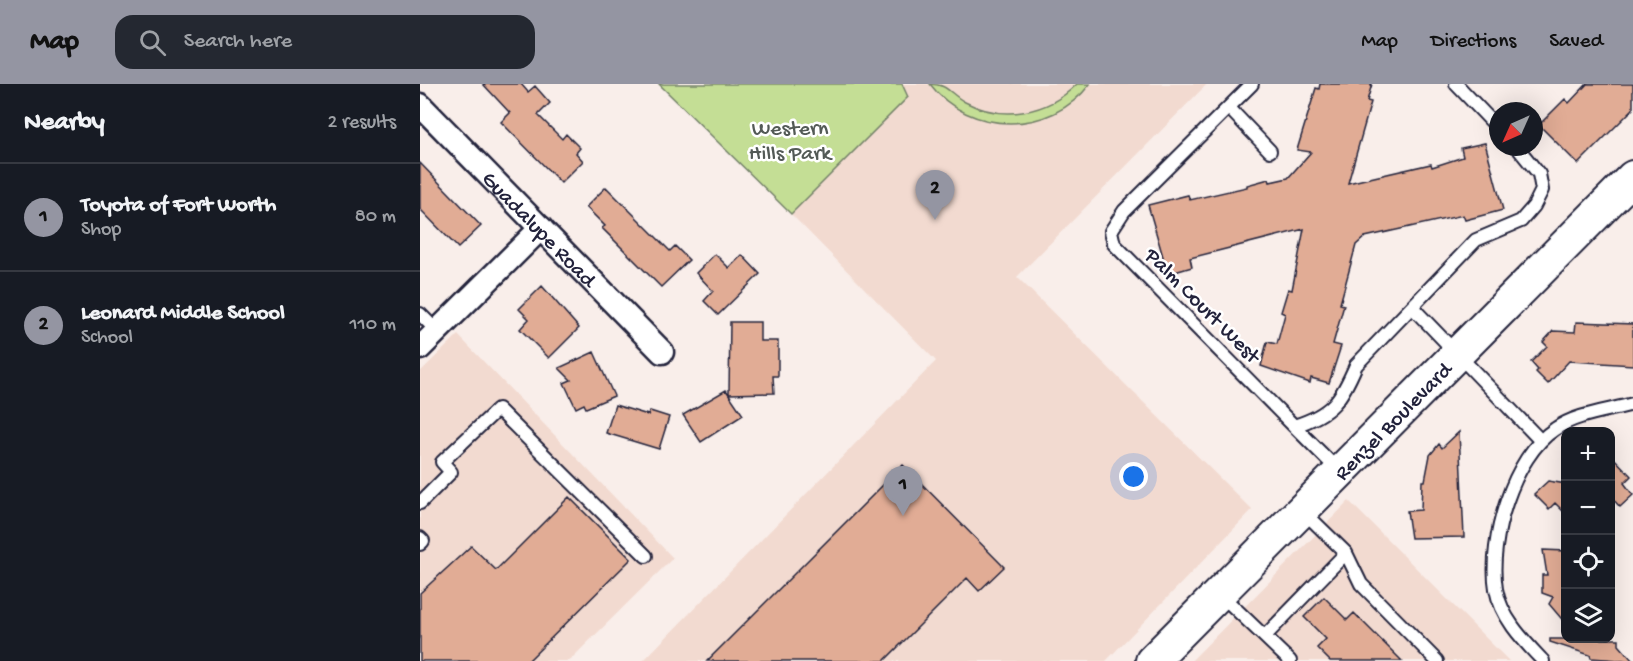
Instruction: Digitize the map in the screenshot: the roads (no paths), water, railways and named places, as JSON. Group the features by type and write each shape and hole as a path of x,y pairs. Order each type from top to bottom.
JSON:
{"street":[{"name":"Guadalupe Road","path":"420,105 662,352"},
{"name":"Renzel Boulevard","path":"1152,661 1633,177"},
{"path":"420,348 541,228"}],"lane":[{"name":"Palm Court West","path":"1252,84 1124,211 1112,231 1114,244 1340,472"},
{"path":"1456,84 1489,119"},
{"path":"1228,108 1270,151"},
{"path":"1294,426 1315,419 1332,408 1346,388 1356,365 1476,240 1521,221 1534,206 1542,190 1539,174 1524,156"},
{"path":"1412,307 1540,440"},
{"path":"420,315 437,331"},
{"path":"1543,661 1518,636 1496,590 1495,557 1498,528 1515,480 1540,440 1556,427 1633,404"},
{"path":"420,502 451,472 442,462 498,409 646,556"},
{"path":"1302,510 1346,553 1360,584 1437,661"},
{"path":"420,538 423,541 420,544"},
{"path":"1265,636 1346,553"},
{"path":"1219,593 1290,661"}],"place":[{"name":"Leonard Middle School","path":"935,220"},
{"name":"Toyota of Fort Worth","path":"903,516"}],"park label":[{"name":"Western Hills Park","path":"790,138"}]}
